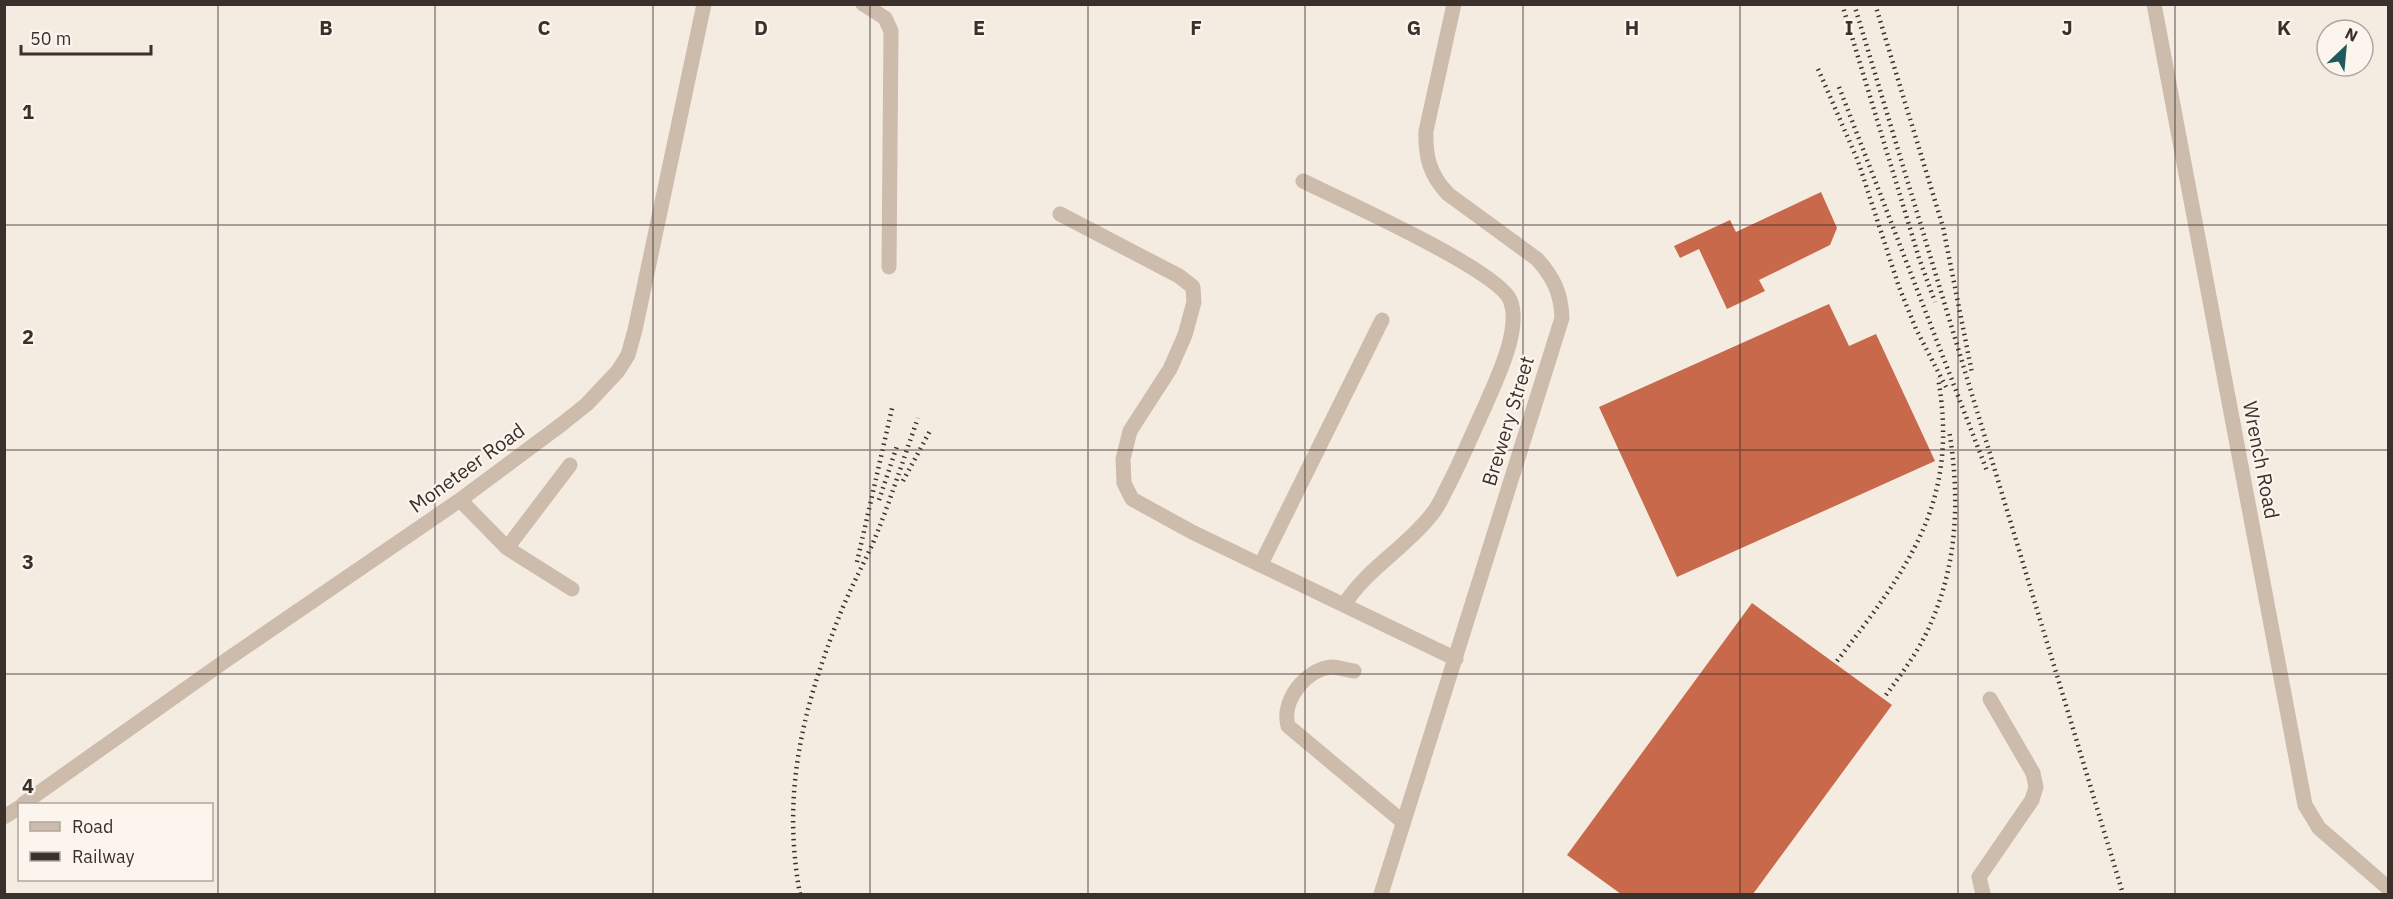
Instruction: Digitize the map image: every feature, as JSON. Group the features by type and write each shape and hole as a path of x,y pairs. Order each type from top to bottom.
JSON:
{"street":[{"name":"Moneteer Road","path":"25,803 225,661 460,500 587,404 618,371 628,355 638,319 704,4"},
{"path":"863,4 885,18 891,31 889,267"},
{"name":"Brewery Street","path":"1381,894 1562,318 1562,300 1557,285 1548,271 1537,259 1448,194 1437,183 1430,169 1425,149 1426,131 1454,4"},
{"name":"Wrench Road","path":"2154,4 2306,805 2319,828 2388,888"},
{"path":"1303,181 1438,248 1498,284 1510,300 1513,326 1500,371 1460,462 1434,513 1412,536 1363,579 1344,605"},
{"path":"1060,214 1179,276 1193,287 1194,302 1185,335 1170,369 1130,431 1123,459 1124,483 1132,499 1192,532 1456,659"},
{"path":"1261,564 1382,320"},
{"path":"507,548 570,465"},
{"path":"460,500 507,548 572,589"},
{"path":"1354,671 1332,667 1316,671 1298,687 1290,701 1285,716 1288,726 1403,822"},
{"path":"1983,894 1979,878 2032,800 2036,787 2033,773 1990,699"},
{"name":"Moneteer Road","path":"4,817 18,808"}],"building":[{"path":"1821,192 1837,228 1830,245 1759,280 1765,291 1727,309 1699,249 1680,258 1674,246 1730,220 1736,232"},
{"path":"1829,304 1849,346 1876,334 1935,461 1677,577 1599,407"},
{"path":"1752,603 1892,705 1753,894 1621,894 1567,855"}],"railway":[{"path":"1842,4 1919,258 1935,302"},
{"path":"1854,4 2123,894"},
{"path":"1875,4 1943,227 1972,373"},
{"path":"1818,69 1858,161 1899,287 1916,329 1947,389"},
{"path":"1839,87 1987,471"},
{"path":"1837,661 1886,595 1906,563 1922,531 1934,498 1941,461 1943,422 1938,378"},
{"path":"857,562 893,404"},
{"path":"800,894 795,858 794,789 798,756 813,690 845,602 873,543 891,497 918,418"},
{"path":"903,481 931,429"},
{"path":"1886,695 1926,635 1946,578 1954,529 1955,504 1955,480 1949,430"},
{"path":"879,500 898,443"}]}
